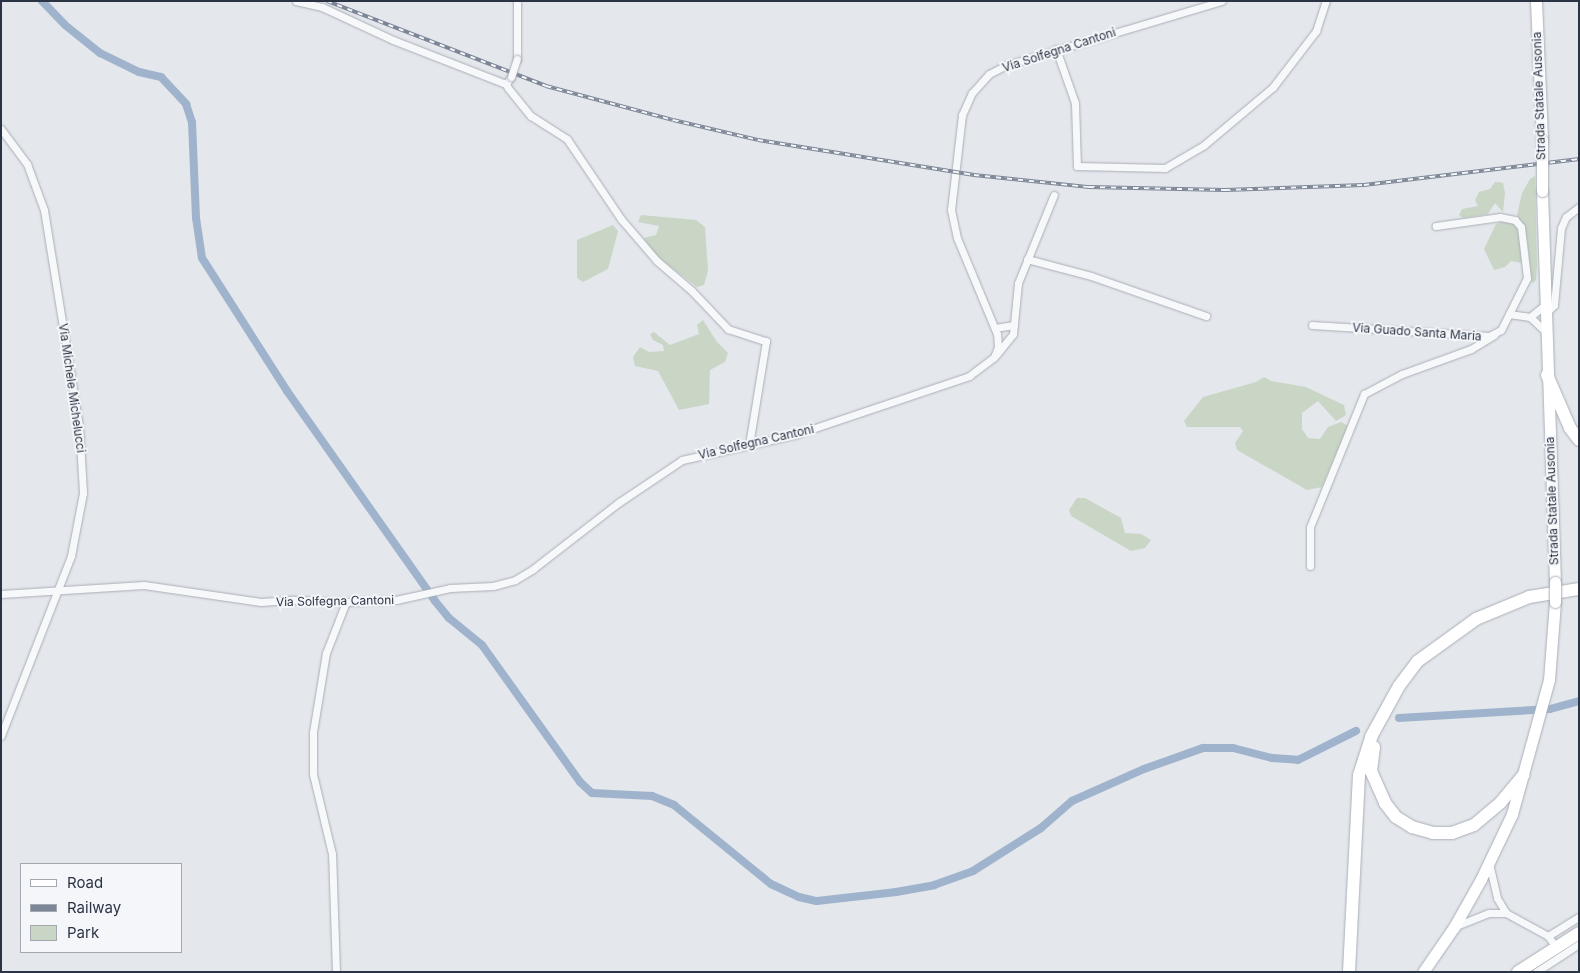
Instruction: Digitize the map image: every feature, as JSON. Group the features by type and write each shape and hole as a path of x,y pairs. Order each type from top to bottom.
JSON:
{"highway":[{"path":"1547,376 1570,428 1579,440"},
{"path":"1349,972 1355,902 1356,799 1363,758 1399,686 1418,661 1448,638 1504,606 1529,597 1579,589"},
{"path":"1377,727 1370,772 1376,787 1396,817 1412,827 1433,834 1452,833 1474,825 1501,802 1524,775"},
{"path":"1518,972 1579,933"}],"main road":[{"name":"Strada Statale Ausonia","path":"1423,972 1454,927 1489,863 1512,814 1549,680 1555,602 1545,331 1542,140 1536,1"}],"street":[{"path":"296,1 322,7 393,40 506,84 531,116 567,139 621,219 657,261 691,290 717,320 739,335 766,341 749,445"},
{"path":"506,84 511,77 517,59 517,1"},
{"name":"Via Solfegna Cantoni","path":"1,594 144,585 261,602 294,600 346,602 396,600 450,588 493,586 514,580 682,460 797,434 970,376 994,357 998,347 995,328 956,238 951,210 962,115 972,94 989,74 1056,49 1222,1"},
{"path":"1056,49 1075,103 1077,166 1165,168 1204,145 1273,87 1316,31 1326,1"},
{"name":"Via Michele Michelucci","path":"1,129 27,164 44,210 79,425 83,493 70,556 1,736"},
{"path":"994,357 1013,334 1018,283 1054,195"},
{"path":"1530,317 1554,306 1561,228 1566,217 1579,207"},
{"name":"Via Guado Santa Maria","path":"1312,325 1494,334 1501,330 1527,278 1521,227 1515,220 1500,217 1436,226"},
{"path":"1027,259 1091,276 1206,316"},
{"path":"1510,314 1530,317 1545,331"},
{"path":"995,328 1014,325"},
{"path":"1310,566 1310,527 1364,394 1402,374 1472,350 1494,334"},
{"path":"336,972 332,854 313,774 314,732 326,652 346,602"},
{"path":"1489,863 1497,898 1506,913 1548,936 1556,947"},
{"path":"1454,927 1468,919 1506,913"},
{"path":"1548,936 1579,917"},
{"path":"1536,972 1579,944"}],"green space":[{"path":"1535,176 1537,265 1536,280 1532,284 1527,238 1517,215 1522,193 1530,179"},
{"path":"1495,182 1503,183 1505,193 1503,212 1495,203 1488,214 1463,218 1459,215 1462,209 1478,206 1475,200 1479,192 1490,189"},
{"path":"641,215 696,220 705,227 708,271 704,285 697,287 651,252 644,238 656,235 659,226 638,222"},
{"path":"1512,222 1519,228 1522,263 1511,261 1505,267 1494,270 1484,249 1496,224"},
{"path":"613,225 618,231 608,269 583,282 577,278 577,240"},
{"path":"703,320 717,342 728,353 725,362 710,370 709,404 679,410 658,371 635,366 633,357 640,347 649,352 664,351 663,345 653,340 650,334 654,332 670,345 699,334 697,325"},
{"path":"1264,377 1271,381 1306,387 1344,405 1346,415 1336,421 1318,401 1302,413 1302,429 1308,438 1320,439 1328,427 1341,422 1348,426 1322,487 1307,490 1237,450 1235,443 1243,431 1240,427 1187,427 1184,421 1203,397 1256,382"},
{"path":"1077,498 1085,498 1121,518 1125,533 1141,534 1151,540 1145,548 1131,551 1071,516 1069,510"}],"waterway":[{"path":"42,1 65,25 100,53 139,72 161,77 186,104 192,122 196,218 202,258 287,391 435,601 449,618 482,645 580,782 592,793 652,796 674,805 771,884 799,897 817,901 896,892 934,885 973,871 1041,828 1072,801 1144,769 1203,748 1233,748 1272,758 1298,760 1356,731"},
{"path":"1399,718 1550,709 1579,701"}],"railway":[{"path":"327,1 546,86 673,120 758,140 974,175 1089,187 1225,190 1364,185 1579,159"}]}
